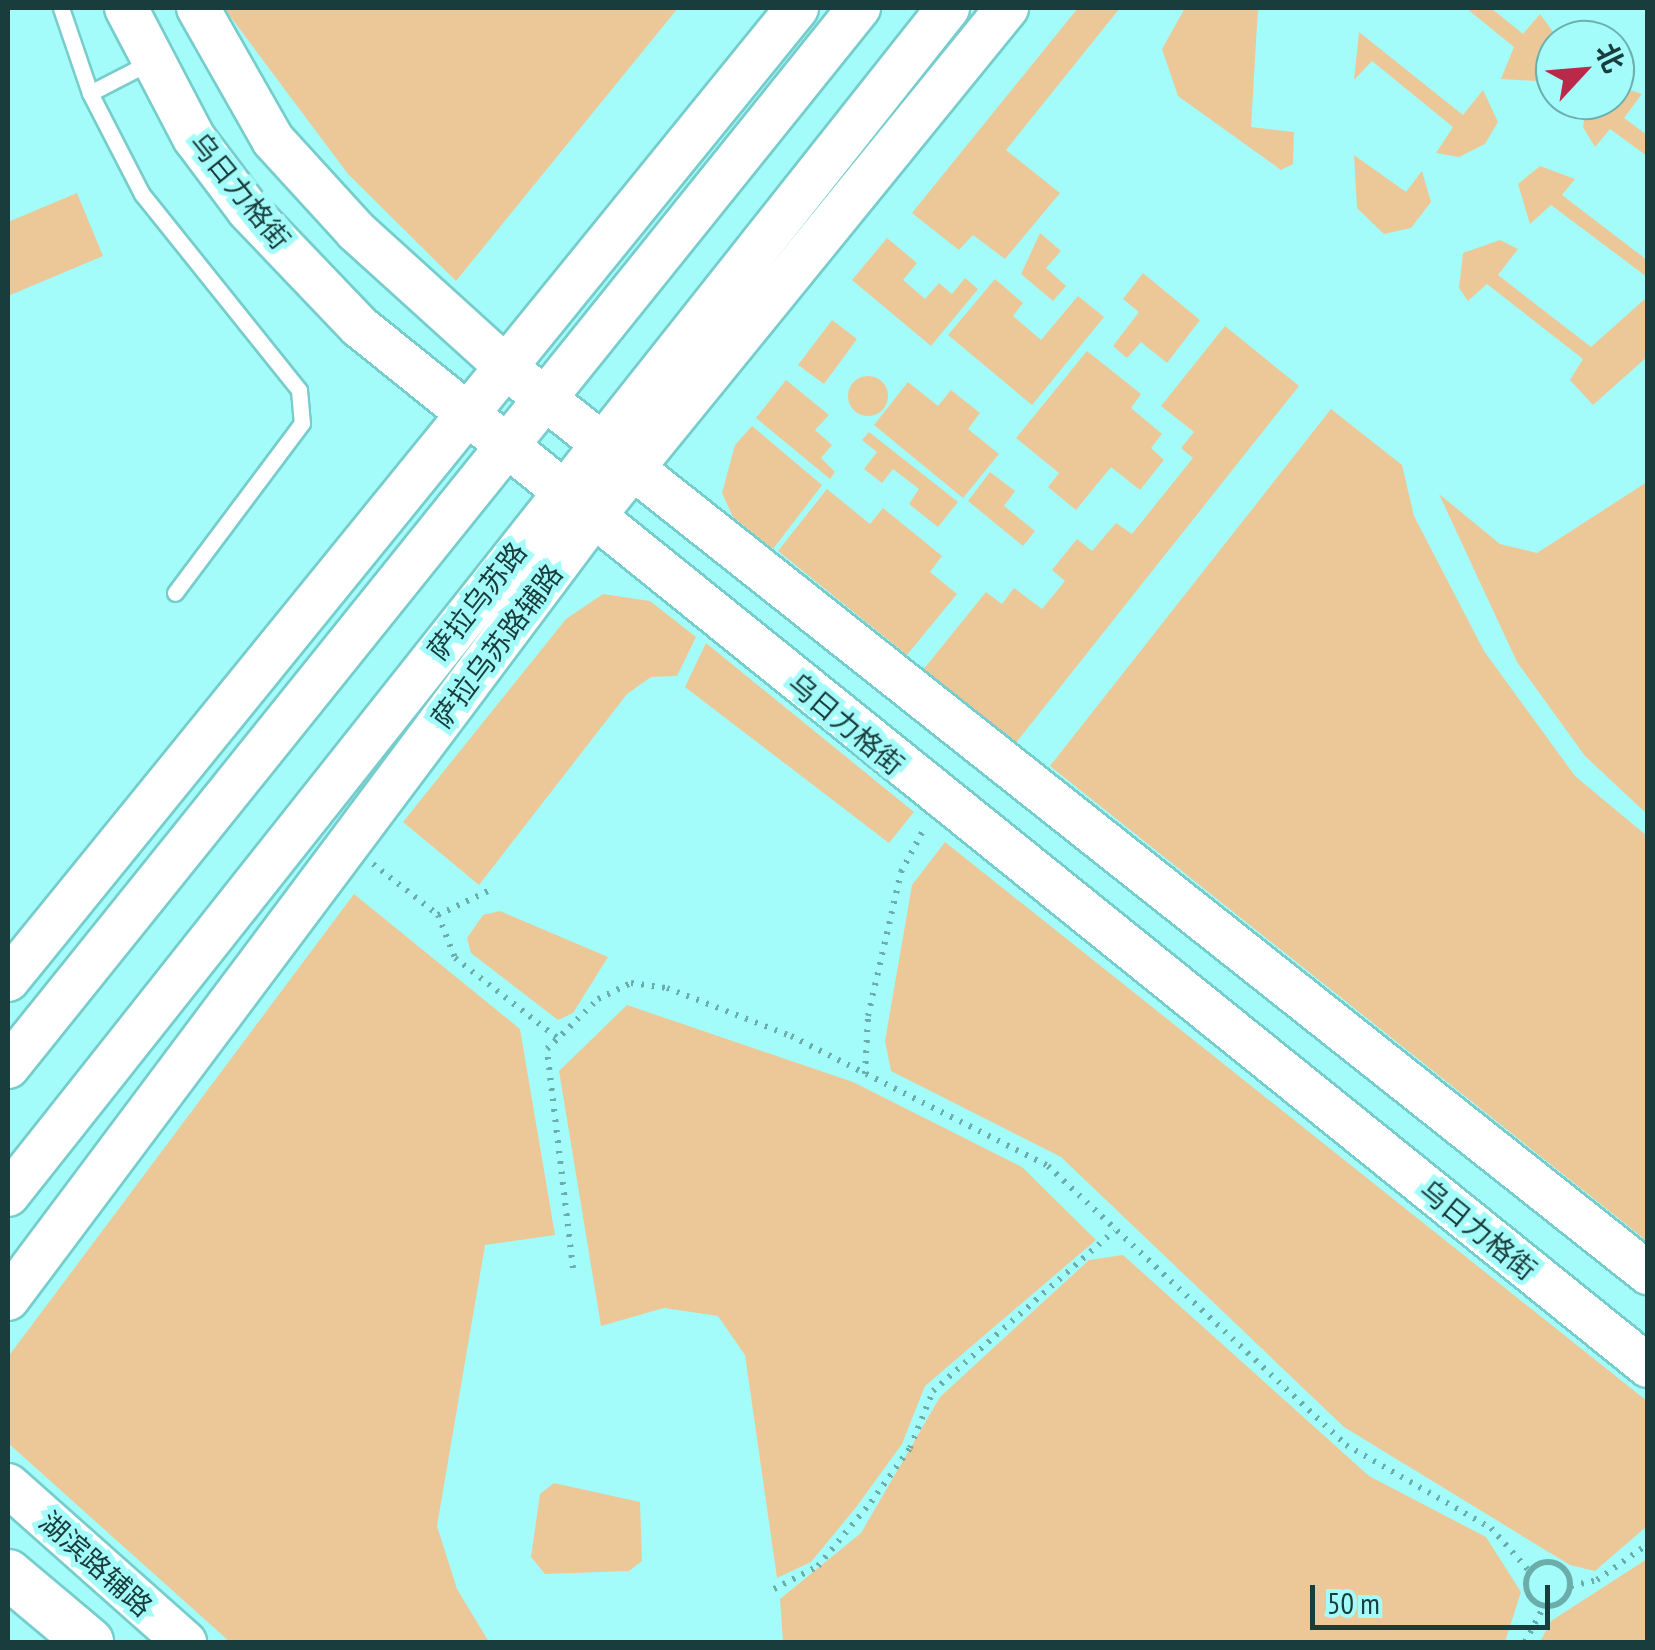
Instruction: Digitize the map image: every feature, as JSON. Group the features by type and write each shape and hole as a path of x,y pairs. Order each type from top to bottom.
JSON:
{"main road":[{"path":"8,1574 89,1642"}],"street":[{"name":"乌日力格街","path":"126,8 194,138 248,210 469,421 509,447 944,805 1648,1366"},
{"name":"乌日力格街","path":"198,8 274,140 357,232 509,370 549,396 1648,1273"},
{"path":"8,980 469,421 797,8"},
{"path":"8,1067 860,8"},
{"name":"萨拉乌苏路","path":"8,1195 578,504 948,8"},
{"path":"619,452 1008,8"},
{"name":"萨拉乌苏路辅路","path":"8,1300 349,845 578,504"},
{"name":"湖滨路辅路","path":"8,1485 185,1642"}],"lane":[{"path":"61,8 90,93 142,194 300,390 302,422 175,593"},
{"path":"90,93 154,60"}],"path":[{"path":"865,1074 868,1016 901,872 944,805"},
{"path":"349,845 438,915 455,958 560,1040"},
{"path":"438,915 492,889"},
{"path":"572,1268 547,1049 598,999 631,983 685,995 865,1074 1048,1166 1114,1232 1346,1445 1491,1528 1530,1571 1527,1593 1544,1606 1559,1604 1571,1586 1597,1580 1648,1544"},
{"path":"774,1590 818,1566 871,1502 910,1448 934,1391 1114,1232"},
{"path":"1530,1571 1556,1563 1571,1586"},
{"path":"1525,1642 1544,1606"}],"shaded area":[{"path":"224,8 678,8 456,281 348,174"},
{"path":"1078,8 1120,8 1006,150 1060,193 1005,259 973,235 959,250 912,213"},
{"path":"1185,8 1258,8 1251,127 1294,132 1293,164 1281,170 1178,96 1162,49"},
{"path":"1466,8 1491,8 1523,34 1540,14 1544,20 1535,20 1535,81 1501,79 1514,47"},
{"path":"1359,32 1463,115 1483,90 1498,122 1485,144 1459,157 1436,153 1453,127 1372,61 1354,80"},
{"path":"1584,120 1627,120 1647,135 1647,156 1610,129 1595,147 1583,127"},
{"path":"1354,155 1406,192 1422,171 1431,202 1411,228 1384,234 1357,208"},
{"path":"1540,166 1575,179 1562,195 1647,260 1647,277 1551,205 1530,224 1518,184"},
{"path":"77,193 103,256 8,296 8,222"},
{"path":"1040,233 1061,251 1046,268 1066,286 1053,301 1021,274"},
{"path":"887,238 917,263 903,280 925,299 939,283 952,294 965,278 978,289 931,346 852,280"},
{"path":"1500,240 1518,249 1498,275 1591,347 1647,297 1647,357 1593,405 1570,380 1583,359 1487,284 1468,301 1459,288 1463,253"},
{"path":"1143,273 1200,320 1167,363 1141,342 1127,358 1113,346 1139,312 1123,299"},
{"path":"995,279 1023,303 1013,316 1041,340 1078,296 1104,317 1032,405 948,335"},
{"path":"832,320 857,339 824,384 798,365"},
{"path":"1225,326 1299,386 1015,744 923,670 986,592 1002,604 1014,588 1042,609 1065,581 1052,570 1077,539 1092,551 1116,523 1132,534 1193,458 1181,448 1194,432 1161,406"},
{"path":"1087,351 1141,394 1131,408 1162,434 1151,448 1164,460 1140,490 1111,467 1076,510 1048,487 1059,473 1016,438"},
{"path":"868,376 882,382 888,396 882,410 868,416 854,410 848,396 854,382"},
{"path":"786,380 829,415 815,430 832,445 821,458 835,472 830,479 756,418"},
{"path":"908,382 938,406 951,390 980,413 968,429 999,454 963,498 874,425"},
{"path":"1331,409 1402,465 1414,516 1484,651 1575,776 1647,836 1647,1241 1050,766"},
{"path":"752,426 822,485 773,549 733,517 722,493 735,445"},
{"path":"869,432 958,502 938,527 909,504 919,489 893,469 882,483 864,469 877,452 862,440"},
{"path":"990,472 1015,491 1004,506 1035,531 1023,546 968,501"},
{"path":"1647,482 1647,814 1585,756 1517,662 1439,494 1500,544 1537,553"},
{"path":"827,489 870,524 883,508 942,556 930,572 957,594 907,655 778,551"},
{"path":"603,594 650,601 696,637 677,676 651,677 627,694 479,885 403,822 566,619"},
{"path":"706,643 914,812 889,843 685,687"},
{"path":"945,842 1647,1401 1647,1526 1595,1571 1570,1565 1344,1427 1061,1157 891,1071 885,1041 912,885"},
{"path":"354,894 520,1029 555,1235 485,1245 437,1526 457,1589 489,1642 230,1642 8,1443 8,1357"},
{"path":"500,911 608,957 573,1013 558,1020 471,953 467,938 483,915"},
{"path":"627,1005 853,1082 1022,1167 1096,1240 925,1386 902,1444 857,1506 811,1562 777,1578 745,1355 718,1316 664,1308 601,1326 559,1071"},
{"path":"1123,1255 1369,1476 1486,1537 1521,1592 1505,1642 783,1642 780,1599 861,1533 940,1397 1089,1260"},
{"path":"554,1483 640,1502 642,1561 629,1571 545,1574 531,1557 540,1494"},
{"path":"1647,1559 1647,1642 1540,1642 1551,1621"}]}
